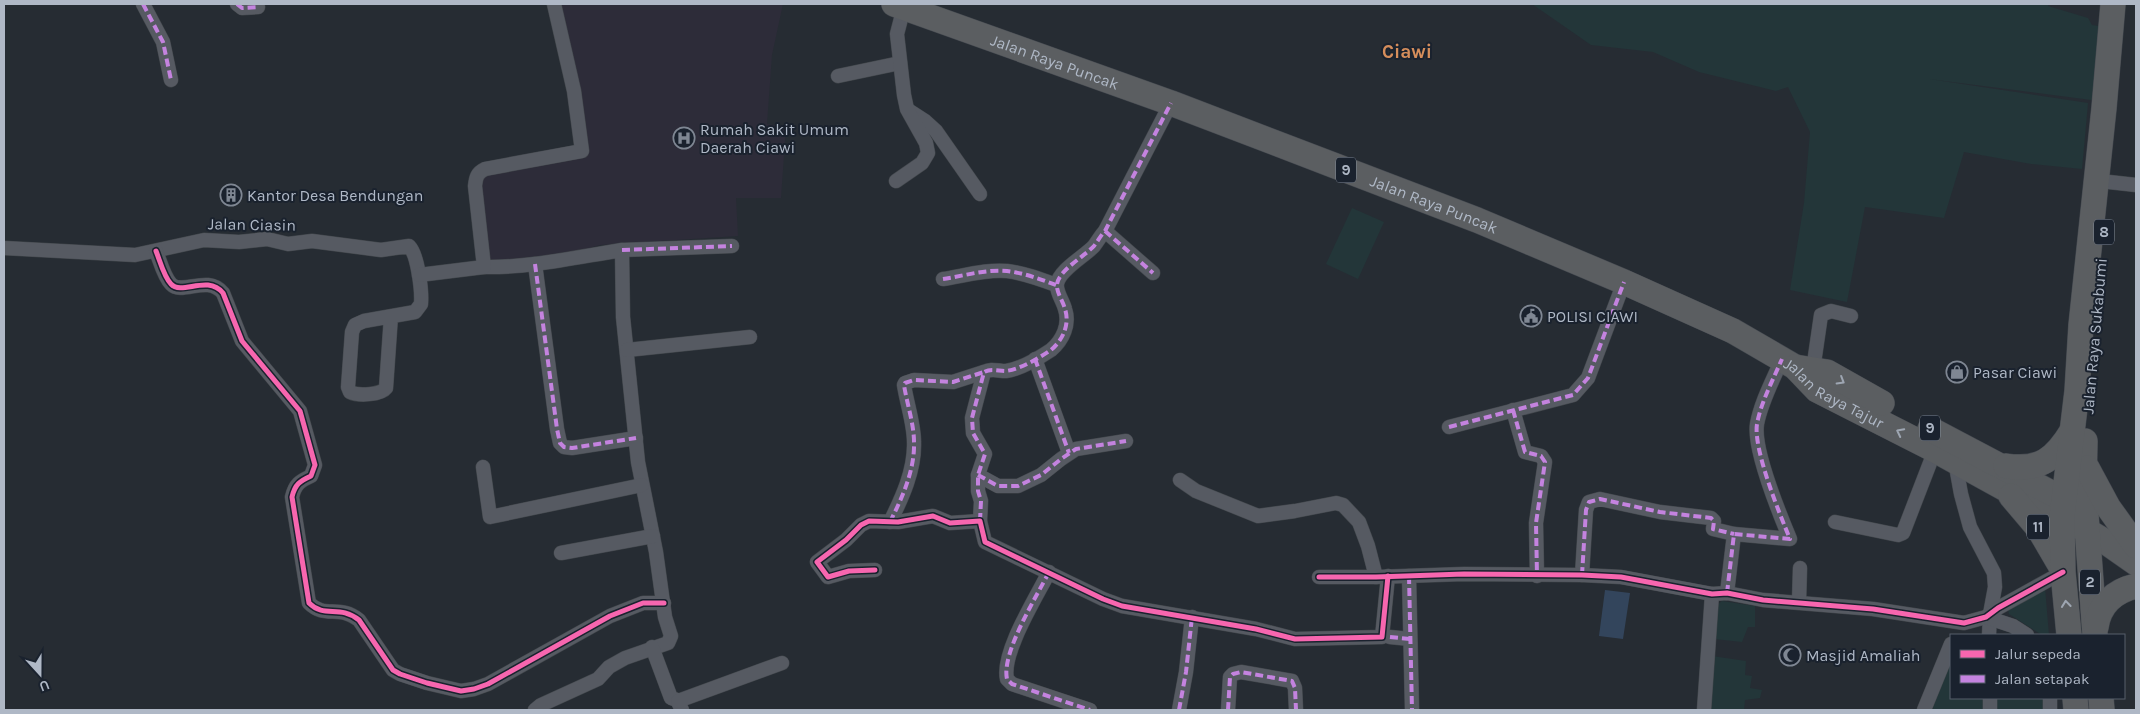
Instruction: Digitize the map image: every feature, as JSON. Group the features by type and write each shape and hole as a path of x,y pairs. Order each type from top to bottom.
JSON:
{"highway":[{"name":"Jalan Raya Sukabumi","path":"2072,431 2113,4"},
{"name":"Jalan Raya Sukabumi","path":"2083,459 2109,182 2123,4"},
{"name":"Jalan Raya Puncak","path":"899,5 1171,103 1477,220 1624,282 1733,331 1797,365"},
{"name":"Jalan Raya Tajur","path":"1797,365 1817,390 1945,455 2004,477"},
{"name":"Jalan Raya Tajur","path":"1797,365 1827,372 2004,477 2136,547"},
{"path":"2004,477 2021,468 2034,466 2046,461 2064,445 2072,431"},
{"name":"8","path":"2062,507 2072,431"},
{"path":"2083,459 2108,507 2136,547"},
{"name":"8","path":"2083,459 2087,521"},
{"name":"11","path":"2004,477 2039,529 2063,572"},
{"name":"2","path":"2062,507 2063,572 2069,634"},
{"name":"Jalan Raya Tajur","path":"2087,521 2136,563"},
{"name":"2","path":"2087,521 2095,634"},
{"path":"2095,634 2097,619 2104,605 2115,594 2136,586"}],"street":[{"path":"143,4 163,42 171,80"},
{"path":"237,4 242,8 258,7"},
{"path":"484,267 475,186 477,175 485,169 582,151 574,92 554,4"},
{"path":"896,181 922,162 928,153 926,143 907,109 900,63 899,5"},
{"path":"838,76 900,63"},
{"path":"1056,285 1068,268 1093,246 1105,231 1171,103"},
{"path":"907,109 936,131 980,194"},
{"path":"2109,182 2136,185"},
{"path":"1105,231 1153,273"},
{"name":"Jalan Ciasin","path":"4,248 128,255 213,239 239,242 267,239 292,244 312,241 381,250 406,245 412,250 419,275"},
{"path":"392,316 386,388 381,392 352,393 348,387 353,328 362,321 415,312 419,308 421,299 419,275 484,267 535,264 622,250 732,246"},
{"path":"535,710 540,705 598,679 609,667 625,658 664,645 671,639 654,536 642,485 636,438 623,318 622,250"},
{"path":"156,251 170,284 176,287 205,284 218,287 223,293 242,341 300,411 316,465 312,476 298,482 292,497 309,603 314,608 320,610 344,611 359,620 394,670 427,683 461,691 474,689 488,684 610,616 643,603 664,603"},
{"path":"535,264 560,443 564,447 572,448 636,438"},
{"path":"890,522 905,493 914,443 905,383 914,380 953,382 988,370 1012,370 1035,359 1058,342 1066,330 1066,310 1056,285 1034,276 997,271 943,280"},
{"path":"1448,427 1574,395 1584,385 1592,368 1624,282"},
{"path":"1582,575 1586,510 1588,502 1592,500 1600,499 1660,512 1712,518 1714,521 1713,529 1734,534 1790,539 1771,491 1756,434 1760,413 1797,365 1821,315 1832,311 1851,316"},
{"path":"627,350 750,337"},
{"path":"1035,359 1069,453"},
{"path":"984,372 972,418 975,437 985,453 978,475 978,491 981,501 980,521 985,542 1049,572 1086,592 1122,606 1256,629 1295,639 1382,637 1382,577 1359,522 1343,505 1336,503 1258,516 1196,491 1180,480"},
{"path":"1513,410 1525,452 1541,456 1545,462 1536,523 1537,576"},
{"path":"978,475 998,486 1018,486 1041,476 1069,453 1086,446 1126,441"},
{"path":"1835,522 1898,535 1903,533 1945,455"},
{"path":"1945,455 1970,527 1994,572 1995,594 1989,616 1990,634"},
{"path":"482,467 490,517 642,485"},
{"path":"875,570 849,571 828,577 817,562 864,523 872,521 890,522 930,516 938,517 950,523 980,521"},
{"path":"1727,594 1734,534"},
{"path":"561,553 654,536"},
{"path":"1799,602 1800,568"},
{"path":"1049,572 1019,630 1011,652 1006,677 1012,684 1090,710"},
{"path":"1319,576 1382,577 1464,574 1621,577 1712,594 1873,609 1957,629 1989,616 2063,572"},
{"path":"1409,576 1412,710"},
{"path":"1704,710 1712,594"},
{"path":"1989,616 2020,629 2026,634"},
{"path":"1179,710 1186,672 1192,617"},
{"path":"1390,638 1410,639"},
{"path":"1924,710 1950,646"},
{"path":"652,648 671,698 680,706 782,663"},
{"path":"1228,710 1230,677 1241,672 1292,681 1296,688 1296,710"}],"shaded area":[{"name":"Rumah Sakit Umum Daerah Ciawi","path":"561,4 783,4 772,55 767,124 786,127 781,198 736,198 738,236 600,245 569,254 494,264 489,258 478,178 585,149"},
{"path":"1532,4 2049,4 2048,6 2088,18 2092,25 2105,27 2099,101 1929,79 2088,103 2082,169 2031,164 1964,152 1944,218 1865,207 1847,302 1790,290 1804,203 1810,132 1788,87 1776,91 1699,72 1653,52 1591,45"},
{"path":"1352,208 1384,222 1358,279 1326,264"},
{"path":"2045,587 2049,634 2040,634 2009,614 2008,610 2037,595"},
{"path":"1722,601 1755,606 1755,627 1748,627 1742,642 1714,639 1715,607"},
{"path":"1712,656 1746,661 1745,675 1752,676 1750,688 1762,690 1760,698 1745,700 1744,710 1708,710"},
{"path":"1950,662 1950,699 1985,699 1984,710 1934,710 1932,707"},
{"path":"1993,699 2044,699 2045,710 1993,710"}],"water":[{"path":"1605,590 1630,593 1623,639 1599,636"}],"marked path":[{"path":"143,4 163,42 171,80"},
{"path":"237,4 242,8 258,7"},
{"path":"980,521 981,501 978,491 978,475 985,454 973,433 972,418 984,372 992,370 1006,371 1024,366 1051,350 1062,337 1067,320 1058,290 1057,284 1059,279 1067,268 1094,246 1105,231 1171,103"},
{"path":"1105,231 1153,273"},
{"path":"622,250 732,246"},
{"path":"535,264 560,443 564,447 572,448 636,438"},
{"path":"943,279 983,272 1007,271 1038,278 1056,285"},
{"path":"1449,427 1573,395 1588,378 1624,282"},
{"path":"1035,359 1069,453"},
{"path":"1727,593 1734,534 1790,539 1768,482 1757,435 1757,424 1761,408 1782,359"},
{"path":"890,522 907,483 914,452 913,428 905,383 914,380 953,382 984,372"},
{"path":"1513,410 1525,452 1541,456 1545,462 1536,523 1537,576"},
{"path":"978,475 998,486 1018,486 1041,475 1076,449 1126,441"},
{"path":"1582,575 1586,510 1589,502 1600,499 1660,512 1711,518 1714,521 1713,529 1734,534"},
{"path":"1049,572 1014,640 1009,655 1007,679 1012,684 1090,710"},
{"path":"1409,576 1412,710"},
{"path":"1179,710 1186,672 1192,617"},
{"path":"1390,637 1410,639"},
{"path":"1228,710 1230,677 1241,672 1292,681 1295,688 1296,710"}],"cycle path":[{"path":"156,251 162,269 171,284 182,288 210,285 223,293 242,341 300,411 315,465 311,476 298,484 292,497 309,603 315,608 345,613 359,620 393,670 427,683 461,691 474,689 488,684 610,616 643,603 664,603"},
{"path":"875,570 849,571 828,577 817,562 846,540 861,525 869,521 898,522 933,516 950,523 980,521 985,542 1103,599 1122,606 1256,629 1295,639 1382,637 1388,576"},
{"path":"1319,577 1464,574 1621,577 1712,594 1727,593 1763,600 1873,609 1964,623 1986,617 1998,608 2063,572"}],"place":[{"name":"Rumah Sakit Umum Daerah Ciawi","path":"684,138"},
{"name":"Kantor Desa Bendungan","path":"231,195"},
{"name":"POLISI CIAWI","path":"1531,316"},
{"name":"Pasar Ciawi","path":"1957,372"},
{"name":"Masjid Amaliah","path":"1790,655"}],"district":[{"name":"Ciawi","path":"1407,51"}]}
